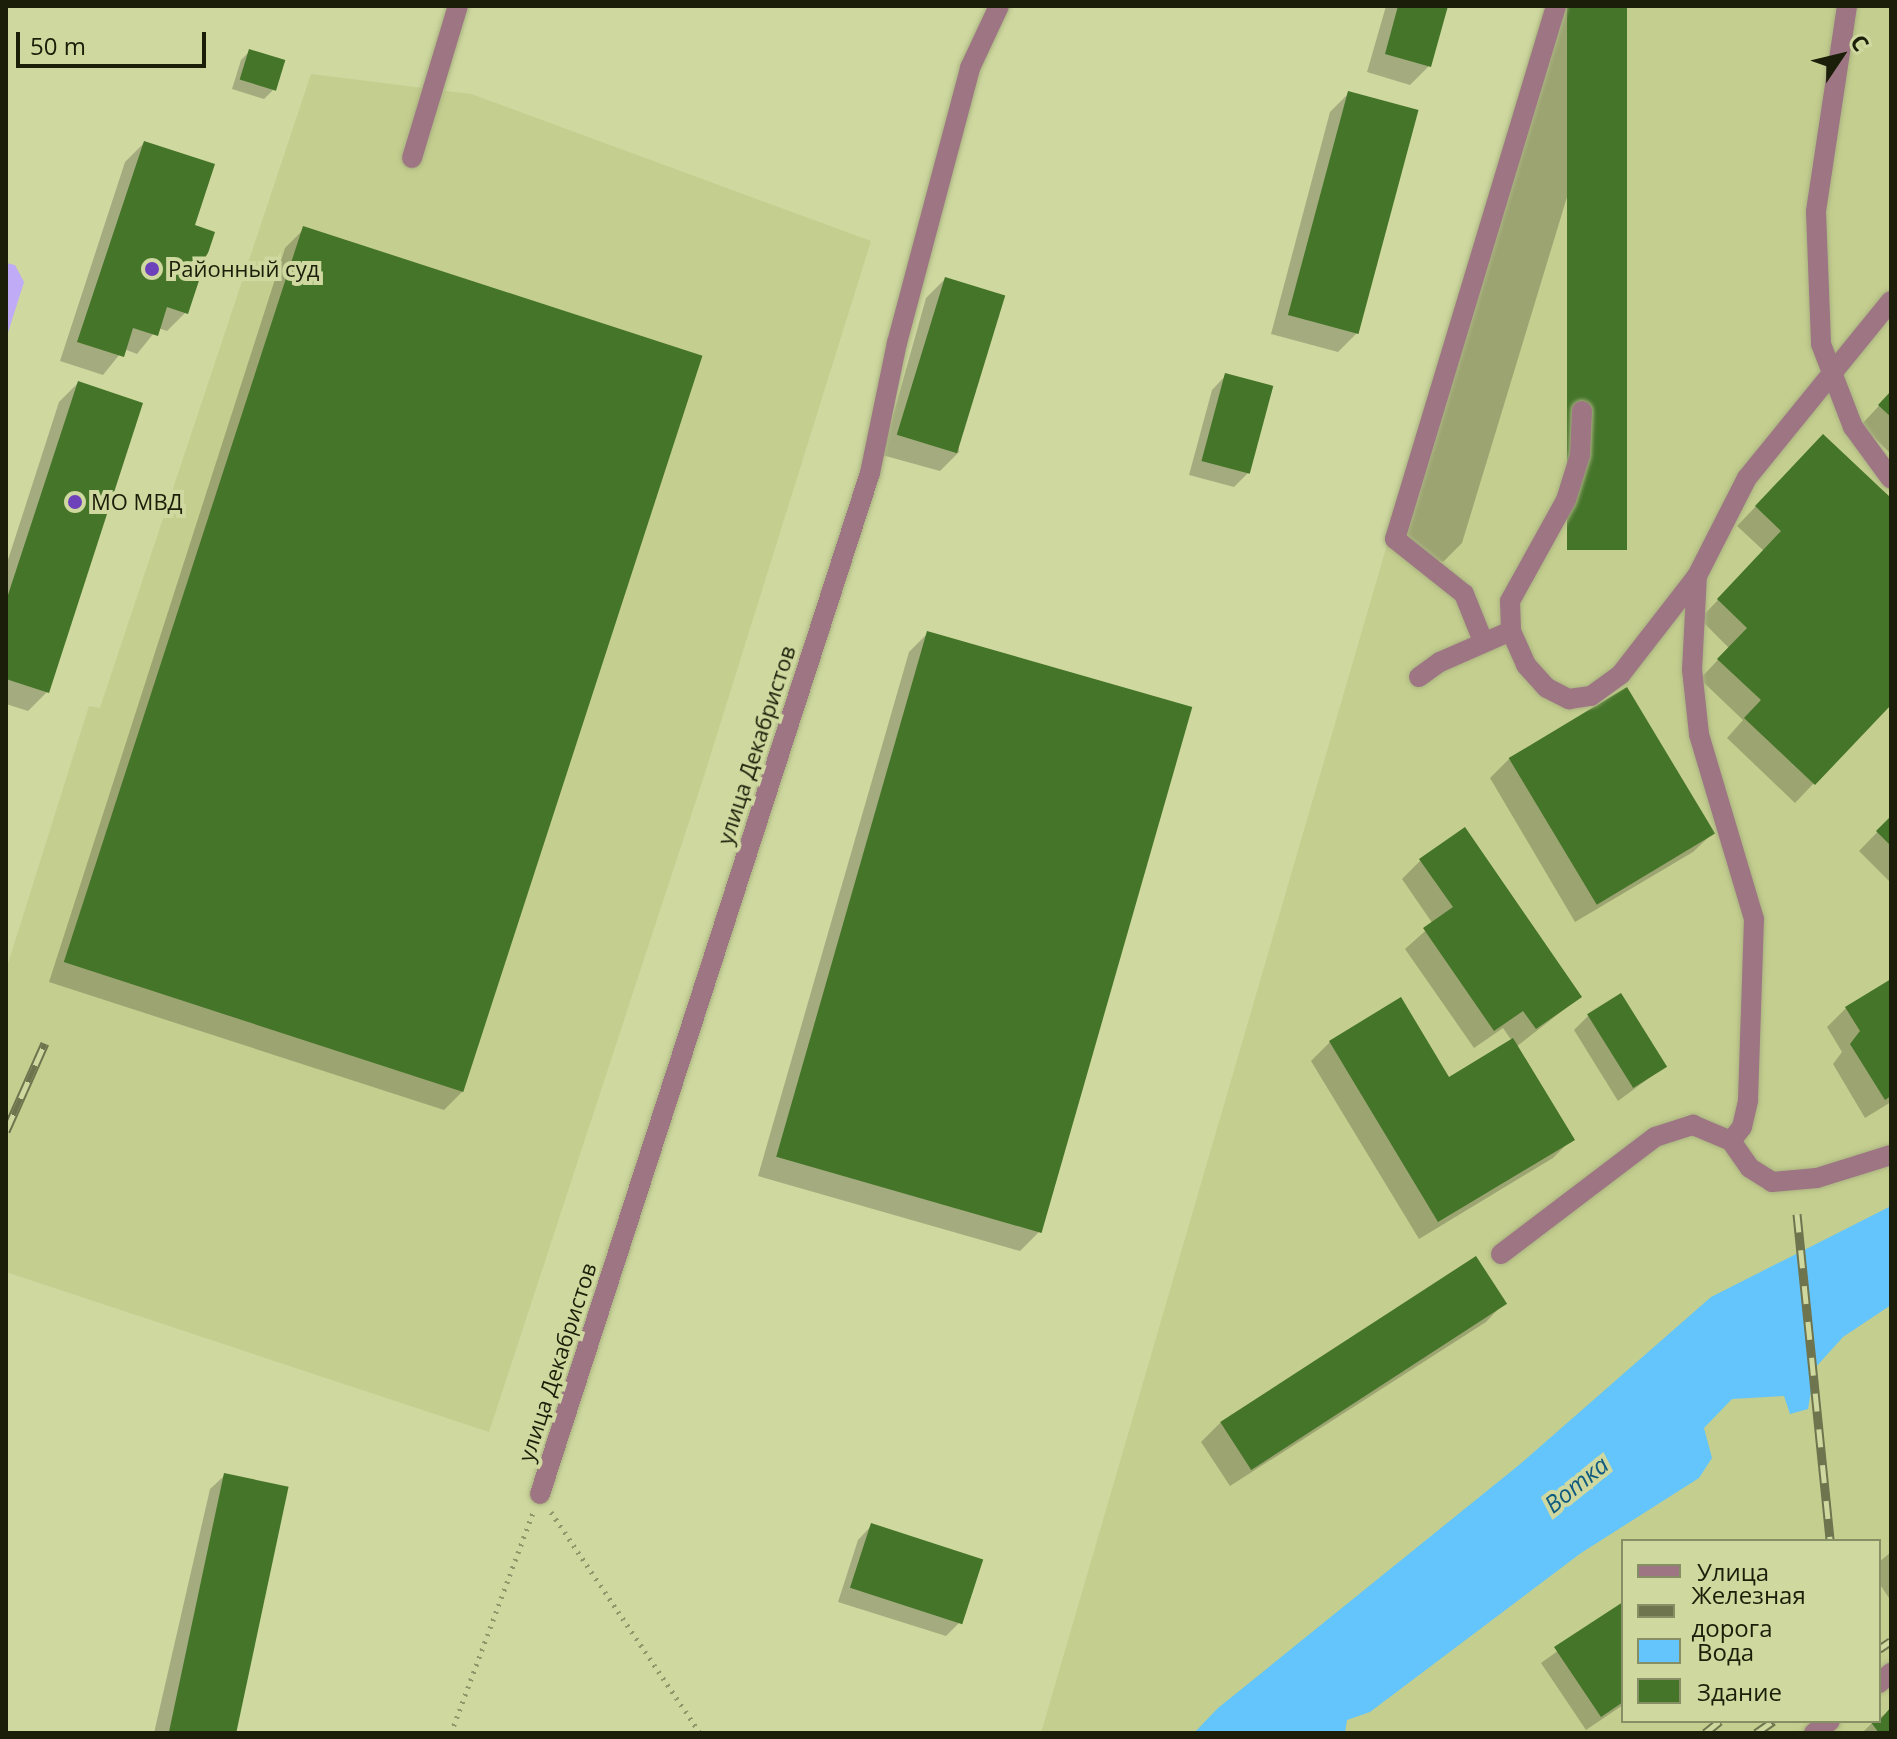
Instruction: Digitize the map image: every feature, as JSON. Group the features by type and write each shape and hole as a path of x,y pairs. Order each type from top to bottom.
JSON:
{"street":[{"path":"412,158 458,6"},
{"name":"улица Декабристов","path":"540,1494 870,473 897,343 970,68 999,6"},
{"path":"1483,641 1464,594 1395,539 1556,6"},
{"path":"1847,6 1816,212 1821,344 1831,379 1853,427 1891,479"},
{"path":"1582,411 1580,455 1571,485 1510,601 1511,631 1526,665 1547,688 1569,699 1591,696 1621,674 1697,576 1747,478 1785,427 1831,379 1891,301"},
{"path":"1697,576 1692,670 1699,734 1754,919 1748,1100 1742,1127 1731,1141"},
{"path":"1419,677 1483,641 1511,631"},
{"path":"1501,1254 1655,1137 1693,1125 1731,1141 1750,1168 1772,1182 1817,1178 1891,1155"}],"path":[{"path":"451,1733 540,1494"},
{"path":"540,1494 700,1733"}],"shaded area":[{"path":"1544,6 1891,6 1891,1733 1041,1733"},
{"path":"311,74 471,94 871,241 704,776 489,1432 6,1272 6,970 89,706 100,708"},
{"path":"6,263 15,265 24,282 6,339"}],"water":[{"name":"Вотка","path":"1891,1206 1891,1305 1843,1337 1815,1368 1808,1409 1790,1414 1784,1396 1732,1399 1704,1428 1712,1458 1699,1478 1581,1553 1370,1712 1347,1720 1345,1733 1194,1733 1218,1708 1519,1465 1711,1297"}],"building":[{"path":"1398,6 1448,6 1431,67 1385,54"},
{"path":"1567,6 1627,6 1627,550 1567,550"},
{"path":"249,49 285,60 276,91 240,80"},
{"path":"1348,91 1419,110 1358,334 1288,315"},
{"name":"Районный суд","path":"144,141 215,164 195,225 215,232 188,314 167,307 158,336 133,328 124,357 77,342"},
{"path":"303,226 702,356 463,1092 64,962"},
{"path":"945,277 1005,295 957,453 897,435"},
{"path":"1225,373 1273,386 1250,474 1201,461"},
{"name":"МО МВД","path":"78,381 143,403 49,693 6,679 6,601"},
{"path":"1891,391 1891,417 1878,405"},
{"path":"1823,434 1891,498 1891,705 1815,785 1744,718 1761,700 1717,659 1747,628 1717,599 1781,531 1755,506"},
{"path":"927,631 1192,707 1042,1233 776,1157"},
{"path":"1627,687 1715,834 1597,905 1509,758"},
{"path":"1891,816 1891,846 1876,831"},
{"path":"1465,827 1582,997 1536,1029 1523,1011 1494,1031 1423,928 1453,907 1419,859"},
{"path":"1891,979 1891,1096 1885,1100 1850,1044 1860,1031 1845,1007"},
{"path":"1621,993 1667,1067 1633,1088 1587,1014"},
{"path":"1401,997 1449,1077 1513,1038 1575,1140 1438,1222 1329,1041"},
{"path":"1476,1256 1507,1304 1251,1470 1220,1422"},
{"path":"224,1473 289,1487 236,1733 169,1733"},
{"path":"871,1523 983,1559 962,1624 850,1588"},
{"path":"1621,1603 1621,1703 1601,1717 1554,1647"},
{"path":"1891,1707 1891,1733 1879,1733 1872,1723 1881,1723"}],"railway":[{"path":"6,1131 45,1043"},
{"path":"1797,1214 1830,1539"},
{"path":"1881,1648 1891,1641"},
{"path":"1705,1733 1718,1723"},
{"path":"1756,1733 1770,1723"}],"place":[{"name":"Районный суд","path":"152,269"},
{"name":"МО МВД","path":"75,502"}]}
